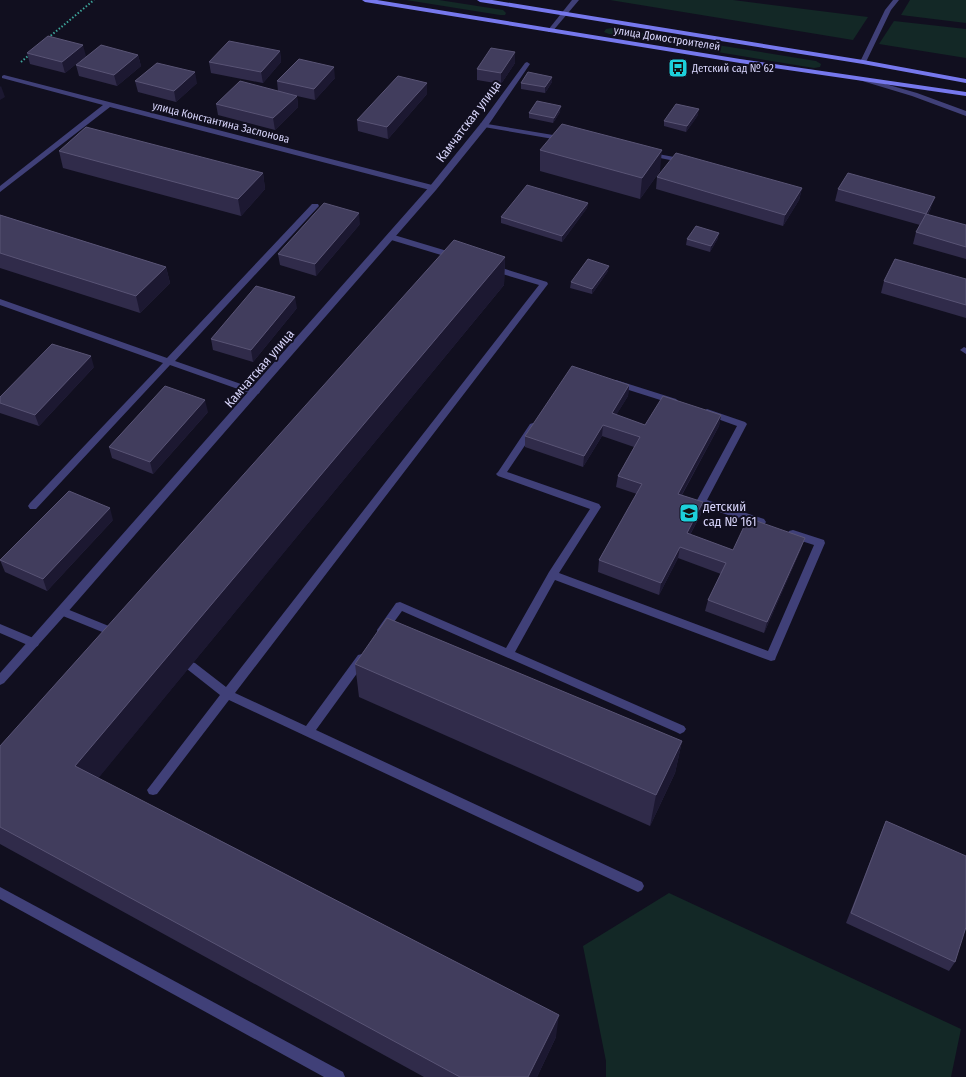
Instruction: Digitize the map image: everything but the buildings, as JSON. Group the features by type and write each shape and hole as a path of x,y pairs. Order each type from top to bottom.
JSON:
{"main road":[{"name":"улица Домостроителей","path":"365,0 550,31 966,94"},
{"name":"улица Домостроителей","path":"480,0 863,62 966,81"}],"street":[{"path":"550,31 576,0"},
{"path":"863,62 888,10 896,0"},
{"name":"Камчатская улица","path":"0,680 433,188 484,125 527,64"},
{"name":"улица Константина Заслонова","path":"4,77 433,188"},
{"path":"861,79 908,92 966,114"},
{"path":"0,190 109,104"},
{"path":"484,125 576,141"},
{"path":"645,153 691,162"},
{"path":"33,506 315,206"},
{"path":"391,237 464,260"},
{"path":"153,790 544,284 486,266"},
{"path":"0,302 255,392"},
{"path":"609,380 683,404"},
{"path":"698,409 742,424 701,502 768,525"},
{"path":"508,654 553,575 596,507 501,474 536,421"},
{"path":"553,575 771,657 820,543 783,530"},
{"path":"377,637 400,606 680,729"},
{"path":"62,611 130,639"},
{"path":"0,628 34,643"},
{"path":"308,732 368,650"},
{"path":"191,666 227,694 638,886"},
{"path":"0,893 338,1077"}],"path":[{"path":"46,40 94,0"},
{"path":"4,77 34,51"}],"green space":[{"path":"406,0 439,0 503,10 506,13 505,15 500,15"},
{"path":"610,0 733,0 868,17 853,40"},
{"path":"910,0 966,0 966,23 901,15"},
{"path":"894,21 966,29 966,58 879,44"},
{"path":"612,28 816,61 821,64 820,67 814,68 604,32 606,29"},
{"path":"669,893 961,1029 951,1077 606,1077 606,1061 583,946"}],"place":[{"name":"Детский сад № 62","path":"678,68"},
{"name":"детский сад № 161","path":"689,513"}]}
